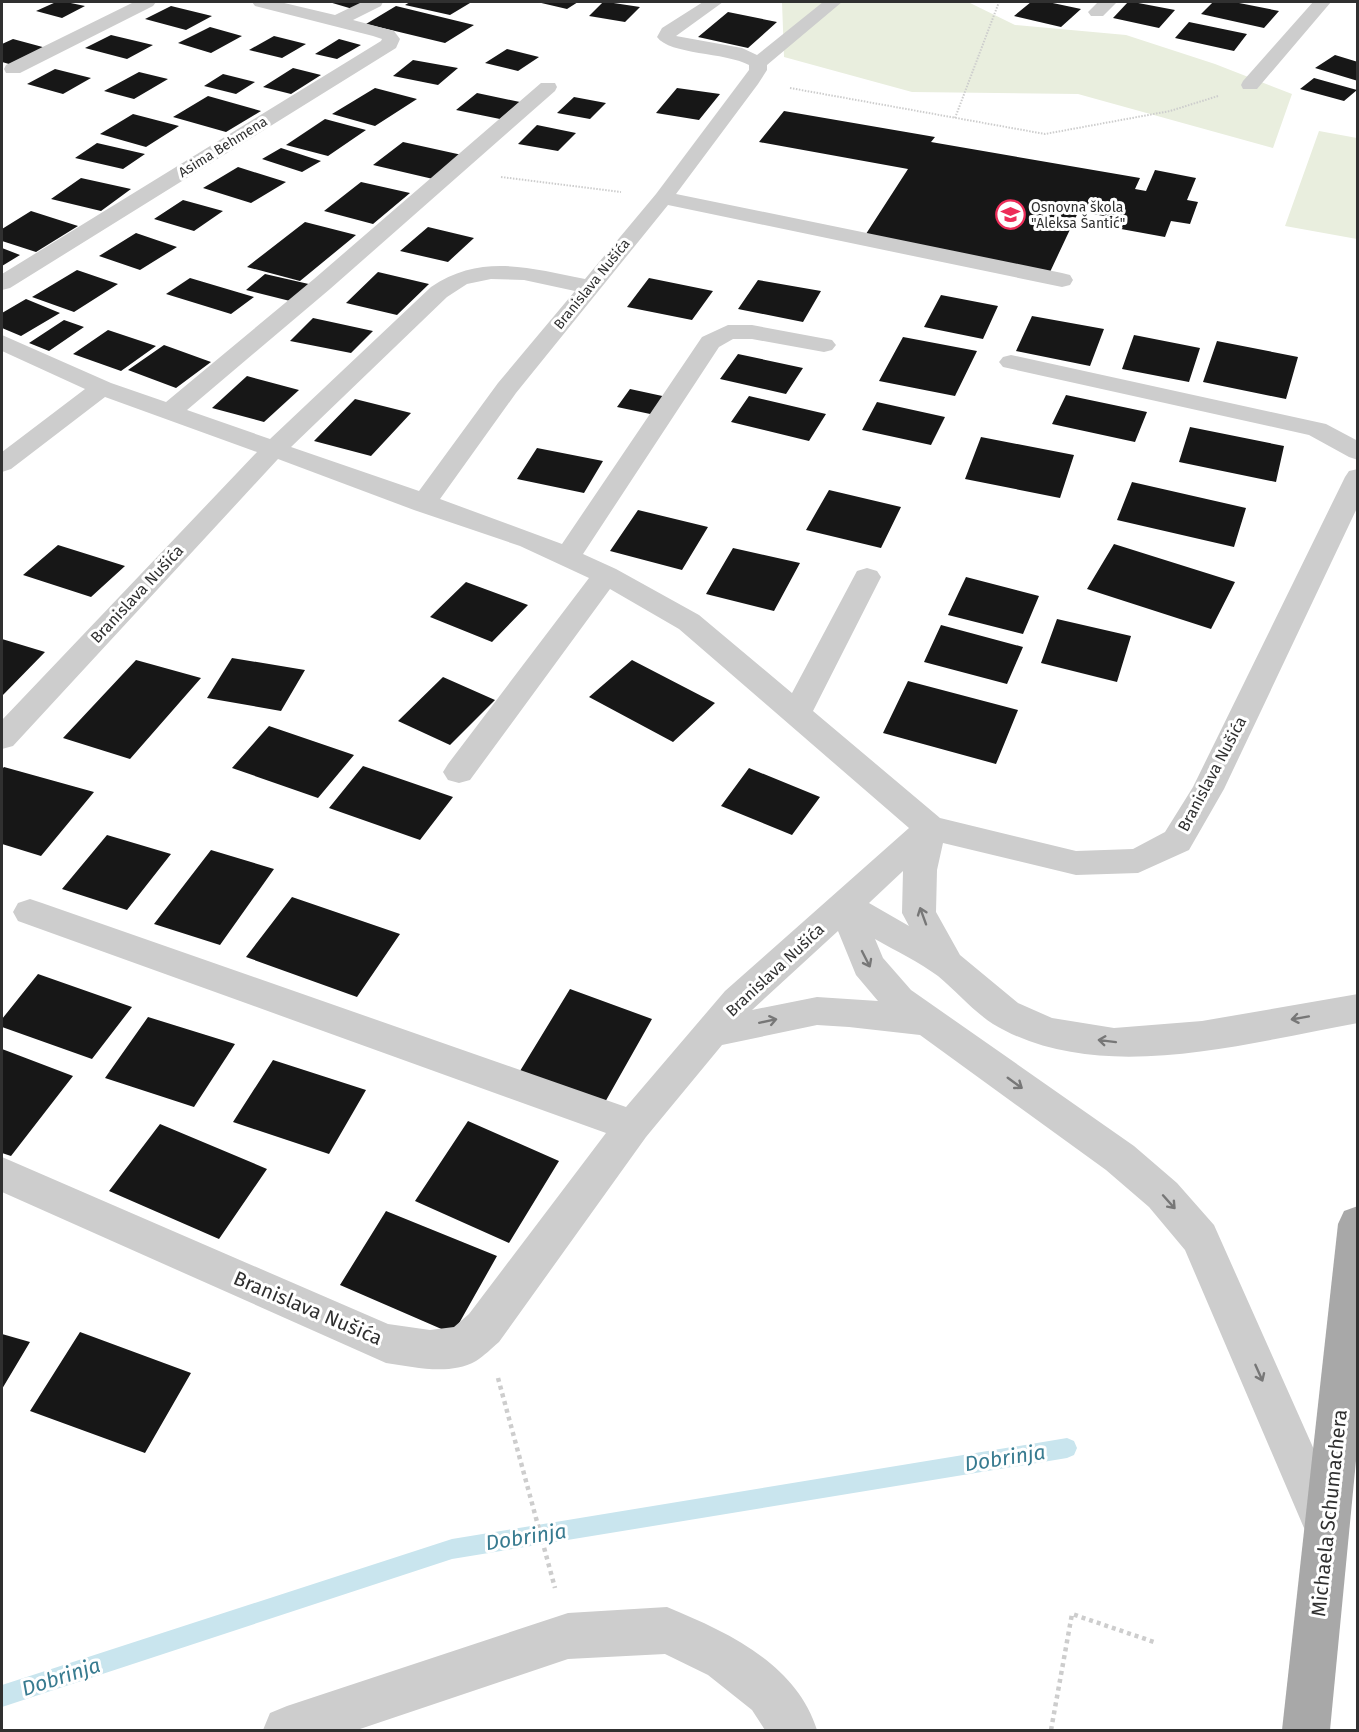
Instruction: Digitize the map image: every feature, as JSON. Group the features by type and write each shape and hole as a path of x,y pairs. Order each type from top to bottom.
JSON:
{"main road":[{"name":"Michaela Schumachera","path":"1306,1731 1358,1224"}],"street":[{"path":"13,69 147,2"},
{"name":"Asima Behmena","path":"2,284 390,44 391,39 388,35 261,2"},
{"path":"337,21 375,2"},
{"path":"714,2 668,32 666,38 672,42 742,54 754,72"},
{"name":"Branislava Nušića","path":"423,504 507,388 663,198 754,72 833,2"},
{"path":"1250,85 1322,2"},
{"path":"169,412 322,284 548,87"},
{"path":"663,198 1062,280"},
{"path":"273,450 439,292 459,279 484,272 517,273 590,287"},
{"path":"567,557 710,342 728,332 752,332 824,345"},
{"name":"Branislava Nušića","path":"2,342 102,388 423,504 530,540 606,575 689,622 930,828 1076,863 1138,861 1177,841 1208,789 1358,477"},
{"path":"1011,362 1317,429 1358,452"},
{"path":"2,464 102,388"},
{"name":"Branislava Nušića","path":"2,738 273,450"},
{"path":"459,772 606,575"},
{"path":"796,714 867,577"},
{"path":"930,828 920,870 919,913 948,964"},
{"name":"Branislava Nušića","path":"2,1174 386,1342 430,1350 463,1346 484,1328 633,1126 738,1001 930,828"},
{"path":"845,905 948,964 1005,1013 1047,1032 1114,1043 1202,1036 1358,1008"},
{"path":"845,905 868,965 898,1000 1120,1158 1163,1195 1200,1238 1327,1528"},
{"path":"30,912 633,1126"},
{"path":"711,1033 817,1011 849,1012 929,1021"},
{"path":"287,1731 568,1636 667,1630 725,1658 769,1693 792,1731"}],"path":[{"path":"955,118 999,2"},
{"path":"754,72 955,118 1045,134 1170,111 1250,85"},
{"path":"452,171 663,198"},
{"path":"484,1328 568,1636"},
{"path":"1051,1731 1072,1614 1157,1643"}],"green space":[{"path":"782,2 968,2 1015,25 1126,35 1215,64 1292,94 1273,148 1078,94 912,92 784,57"},
{"path":"1319,131 1357,138 1357,239 1285,226"}],"building":[{"path":"56,2 85,6 62,18 36,11"},
{"path":"329,2 371,2 356,10"},
{"path":"410,2 470,3 450,15 405,5"},
{"path":"537,2 578,2 567,9"},
{"path":"603,2 640,7 625,22 589,16"},
{"path":"1031,2 1048,2 1081,9 1061,27 1014,16"},
{"path":"1128,2 1175,10 1159,28 1113,18"},
{"path":"1213,2 1234,2 1279,11 1264,28 1201,14"},
{"path":"171,6 212,16 186,30 145,19"},
{"path":"396,6 474,25 445,43 366,24"},
{"path":"728,12 777,22 748,48 698,37"},
{"path":"1189,22 1247,34 1234,51 1175,38"},
{"path":"210,27 242,36 211,53 178,43"},
{"path":"111,35 153,45 127,59 85,48"},
{"path":"274,36 306,44 282,58 249,50"},
{"path":"13,39 50,49 16,66 2,62 2,44"},
{"path":"339,39 361,45 337,59 315,54"},
{"path":"507,49 539,57 518,71 485,63"},
{"path":"1335,55 1358,62 1358,81 1315,68"},
{"path":"413,60 458,68 438,85 393,76"},
{"path":"293,68 321,75 291,94 263,87"},
{"path":"55,69 91,78 63,94 27,84"},
{"path":"139,72 168,79 134,99 104,91"},
{"path":"223,74 255,82 236,94 204,86"},
{"path":"1314,78 1357,90 1344,101 1300,89"},
{"path":"375,88 417,99 375,126 332,114"},
{"path":"677,88 720,94 699,120 656,113"},
{"path":"477,93 520,102 500,119 456,110"},
{"path":"208,96 261,111 226,132 173,117"},
{"path":"574,97 606,103 590,119 557,113"},
{"path":"784,111 935,137 931,142 1140,178 1135,189 1146,191 1155,170 1196,178 1187,200 1198,202 1190,224 1171,221 1165,237 1121,229 1125,220 1088,213 1091,206 1082,204 1050,272 864,237 908,169 759,142"},
{"path":"133,114 179,126 146,147 100,134"},
{"path":"325,119 366,130 328,156 286,145"},
{"path":"537,125 576,133 558,151 518,144"},
{"path":"403,142 462,155 433,179 373,165"},
{"path":"97,143 145,154 123,169 75,158"},
{"path":"281,148 321,161 302,172 262,159"},
{"path":"238,167 286,182 251,203 203,188"},
{"path":"81,178 131,189 101,211 51,199"},
{"path":"361,182 410,193 373,224 324,211"},
{"path":"183,200 223,211 194,231 154,219"},
{"path":"31,211 78,226 36,252 2,241 2,229"},
{"path":"305,222 356,235 300,281 247,267"},
{"path":"428,227 474,238 448,262 400,251"},
{"path":"136,233 177,247 140,270 99,256"},
{"path":"2,248 20,255 2,266"},
{"path":"77,270 118,284 74,312 32,297"},
{"path":"378,272 429,284 397,315 346,303"},
{"path":"265,274 313,285 294,302 246,290"},
{"path":"190,278 254,297 231,314 166,294"},
{"path":"649,278 713,291 692,320 627,307"},
{"path":"758,280 821,291 803,322 738,309"},
{"path":"941,295 998,306 983,339 924,327"},
{"path":"26,299 60,313 21,336 2,328 2,313"},
{"path":"1032,316 1104,329 1090,366 1016,351"},
{"path":"313,318 373,331 351,353 290,341"},
{"path":"64,320 84,327 49,351 29,343"},
{"path":"108,330 156,346 121,371 73,354"},
{"path":"1134,335 1200,348 1189,382 1122,369"},
{"path":"903,337 977,351 955,396 879,381"},
{"path":"1217,341 1298,357 1286,399 1203,382"},
{"path":"164,345 211,362 176,388 128,370"},
{"path":"738,354 803,368 786,394 720,379"},
{"path":"247,376 299,390 264,422 212,408"},
{"path":"630,389 667,397 655,415 617,407"},
{"path":"1066,395 1147,412 1135,442 1052,424"},
{"path":"749,396 826,414 809,441 731,422"},
{"path":"355,399 411,413 371,456 314,441"},
{"path":"877,402 945,417 931,445 862,430"},
{"path":"1190,427 1284,446 1276,482 1179,462"},
{"path":"981,437 1074,455 1060,498 965,479"},
{"path":"537,448 603,461 584,493 517,479"},
{"path":"1132,482 1246,508 1234,547 1117,520"},
{"path":"829,490 901,507 881,548 806,530"},
{"path":"638,510 708,527 682,570 610,551"},
{"path":"1114,544 1235,582 1211,629 1087,589"},
{"path":"58,545 125,566 91,597 23,575"},
{"path":"733,548 800,563 774,611 706,594"},
{"path":"966,577 1039,596 1023,634 948,615"},
{"path":"466,582 528,605 492,642 430,617"},
{"path":"1057,619 1131,636 1117,682 1041,663"},
{"path":"941,625 1023,647 1007,684 924,662"},
{"path":"2,639 45,652 2,696"},
{"path":"232,658 305,670 281,711 207,698"},
{"path":"136,660 201,678 130,759 63,738"},
{"path":"632,660 715,703 673,742 589,697"},
{"path":"443,677 495,700 450,745 398,721"},
{"path":"908,681 1018,710 996,764 883,733"},
{"path":"269,726 354,755 318,798 232,768"},
{"path":"363,766 453,797 420,840 329,808"},
{"path":"4,767 94,792 41,856 2,844 2,769"},
{"path":"749,768 820,797 792,835 721,806"},
{"path":"107,835 171,854 127,910 62,889"},
{"path":"211,850 274,869 220,945 154,924"},
{"path":"292,897 400,934 357,997 246,957"},
{"path":"38,974 132,1007 92,1059 2,1027 2,1019"},
{"path":"570,989 652,1019 604,1104 520,1071"},
{"path":"148,1017 235,1044 194,1107 105,1078"},
{"path":"2,1049 73,1076 11,1156 2,1153"},
{"path":"273,1060 366,1090 329,1154 233,1122"},
{"path":"468,1121 559,1161 509,1243 415,1201"},
{"path":"160,1124 267,1169 219,1239 109,1191"},
{"path":"386,1211 497,1256 453,1334 340,1285"},
{"path":"80,1332 191,1373 145,1453 30,1411"},
{"path":"2,1334 30,1342 2,1389"}],"waterway":[{"name":"Dobrinja","path":"2,1696 452,1549 1067,1448"}],"place":[{"name":"Osnovna škola \"Aleksa Šantić\"","path":"1010,215"}]}
